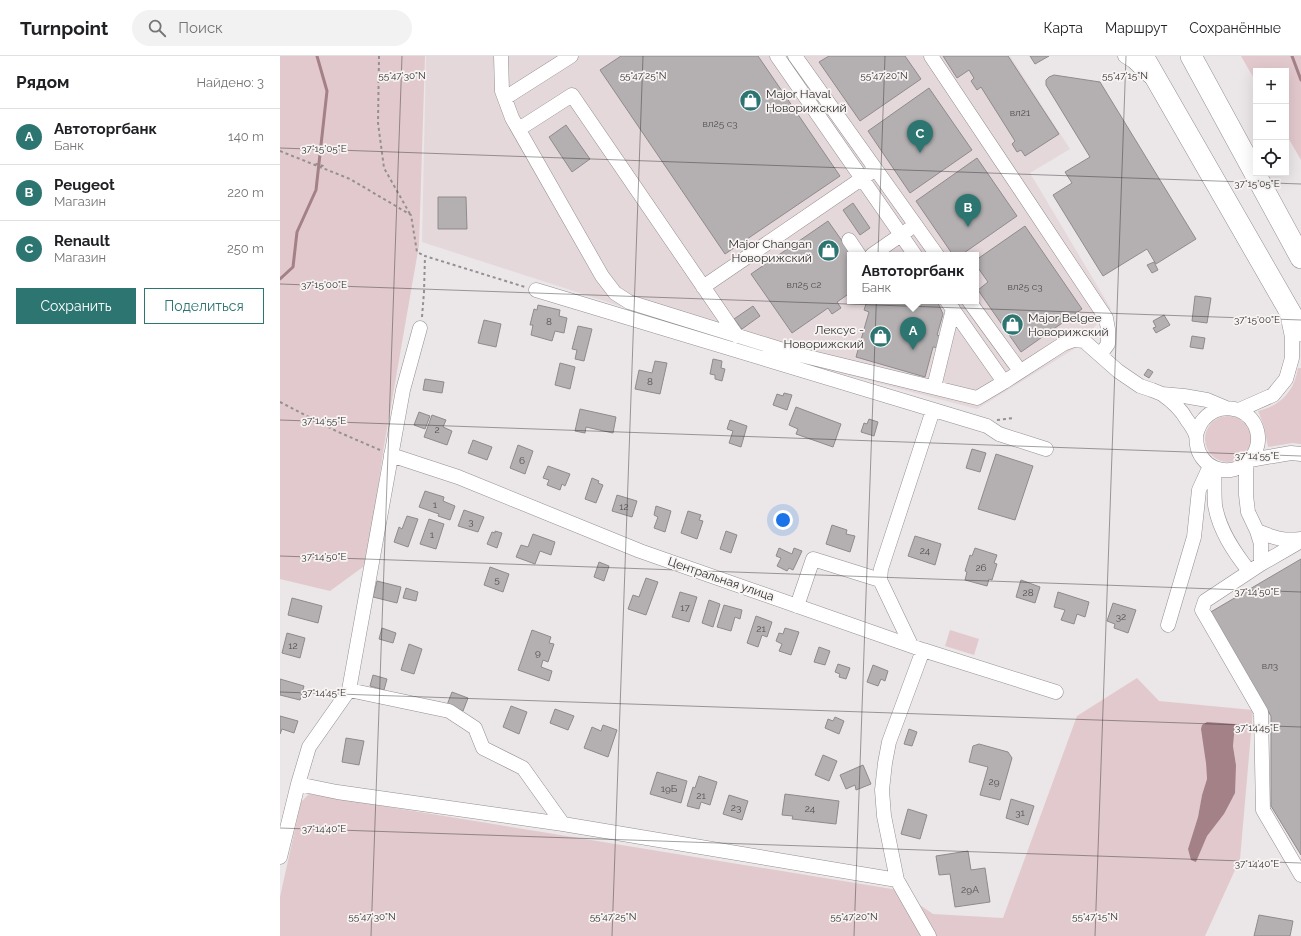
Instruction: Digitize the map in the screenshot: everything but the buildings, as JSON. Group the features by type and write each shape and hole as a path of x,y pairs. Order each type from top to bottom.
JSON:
{"highway":[{"path":"1143,56 1301,331"},
{"path":"1191,56 1301,258"}],"street":[{"path":"501,56 502,91 512,118 602,276 615,293 629,302 796,354 977,398 1063,344 1074,340 1084,341 1118,371 1140,386 1162,394 1207,400 1248,416 1254,423 1258,433 1258,442 1256,452 1248,462 1246,495 1248,512 1261,544 1255,567"},
{"path":"505,98 571,56"},
{"path":"777,56 913,252"},
{"path":"795,56 935,252"},
{"path":"931,56 1106,318 1108,344 1100,354"},
{"path":"1125,56 1133,61 1163,89"},
{"path":"518,129 572,95 737,336"},
{"path":"703,286 875,169"},
{"path":"876,252 915,225"},
{"path":"849,240 857,252"},
{"path":"536,290 987,426 999,434 1046,449"},
{"path":"1283,298 1292,337 1292,358 1286,379 1273,395 1233,409 1217,410 1206,416 1198,427 1196,444 1204,460 1212,467 1225,470 1236,469 1248,462 1291,453 1301,454"},
{"path":"972,304 1020,371"},
{"path":"934,387 950,305"},
{"path":"950,305 1004,382"},
{"path":"280,857 298,784 309,748 349,690 403,390 420,328"},
{"path":"1162,394 1176,404 1196,435"},
{"path":"929,936 897,880 884,816 882,790 889,742 917,648 880,580 881,569 933,410"},
{"name":"Центральная улица","path":"391,455 458,477 640,551 917,648 1056,692"},
{"path":"1212,467 1215,506 1225,535 1236,555 1255,567"},
{"path":"1168,625 1194,537 1199,490 1212,467"},
{"path":"1257,531 1277,539 1301,540"},
{"path":"1301,540 1255,567 1205,600 1202,610 1261,712 1263,810 1301,875"},
{"path":"797,606 813,559 880,580"},
{"path":"349,690 449,711 474,728 483,748 524,768 563,824"},
{"path":"298,784 337,792 563,824 897,880"}],"path":[{"path":"379,56 378,123 384,168 411,214 418,252 425,256 536,290"},
{"path":"280,151 316,165 324,170 350,179 411,214"},
{"path":"316,165 323,166 324,170"},
{"path":"420,328 424,292 425,256"},
{"path":"280,402 336,431 391,455"}],"shaded area":[{"path":"280,56 425,56 419,245 384,446 367,564 330,591 280,579"},
{"path":"426,56 1010,56 1070,149 1030,173 1111,309 1074,349 977,409 774,356 422,242"},
{"path":"1241,56 1301,56 1301,160 1289,139 1289,68 1253,68 1253,77"},
{"path":"1298,368 1301,368 1301,444 1292,443 1268,447 1264,426 1258,411 1274,405 1286,396 1293,384"},
{"path":"1228,416 1241,420 1247,426 1251,439 1247,452 1241,458 1228,462 1215,458 1209,452 1205,439 1209,426 1215,420"},
{"path":"950,630 979,639 974,655 945,646"},
{"path":"1137,678 1159,701 1253,710 1240,859 1205,936 280,936 280,897 301,802 309,794 898,890 933,914 1003,918 1077,716","holes":["1234,724 1233,746 1236,765 1224,814 1207,835 1196,862 1188,849 1198,817 1207,779 1206,763"]},
{"path":"1207,722 1235,724 1233,746 1236,765 1235,793 1224,814 1207,836 1196,862 1191,860 1188,849 1198,817 1207,779 1201,729 1202,725"}],"waterway":[{"path":"280,279 293,267 297,232 316,190 327,91 317,56"},
{"path":"1292,56 1301,80"}],"place":[{"name":"Major Haval Новорижский","path":"750,101"},
{"name":"Renault","path":"920,153"},
{"name":"Peugeot","path":"968,227"},
{"name":"Major Changan Новорижский","path":"828,251"},
{"name":"Major Belgee Новорижский","path":"1013,325"},
{"name":"Лексус - Новорижский","path":"880,337"},
{"name":"Автоторгбанк","path":"913,350"}]}
